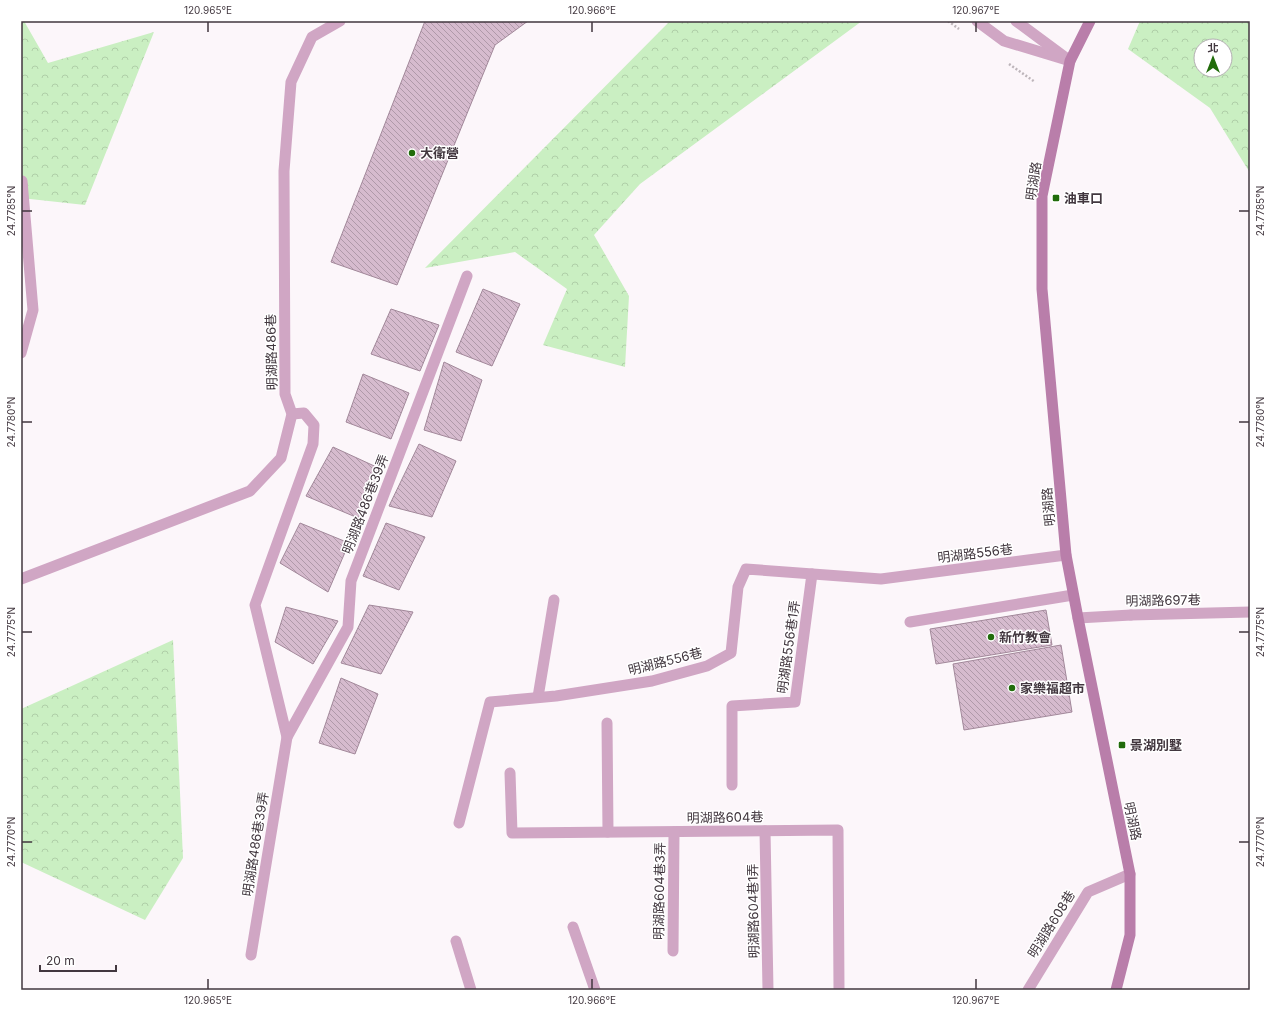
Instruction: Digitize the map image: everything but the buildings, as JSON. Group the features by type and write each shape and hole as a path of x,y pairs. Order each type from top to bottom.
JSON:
{"main road":[{"name":"明湖路","path":"1089,21 1070,61 1042,196 1042,289 1066,555 1130,874 1130,935 1116,990"}],"street":[{"name":"明湖路486巷","path":"292,414 285,394 284,179 291,82 312,37 340,21"},
{"path":"977,21 1004,41 1070,61"},
{"path":"1016,21 1070,61"},
{"path":"21,353 33,310 22,181"},
{"name":"明湖路486巷39弄","path":"251,955 286,737 348,627 351,581 467,276"},
{"name":"明湖路486巷39弄","path":"286,737 255,605 313,444 314,425 304,413 292,414"},
{"path":"21,579 250,491 281,458 292,414"},
{"name":"明湖路556巷","path":"459,823 490,702 538,698 652,681 707,666 731,653 738,587 746,569 881,579 1066,555"},
{"name":"明湖路556巷1弄","path":"732,785 732,706 795,702 812,574"},
{"path":"910,622 1073,595"},
{"path":"538,698 554,600"},
{"name":"明湖路697巷","path":"1078,618 1250,612"},
{"path":"607,723 608,832"},
{"name":"明湖路604巷","path":"510,773 512,833 838,830 839,990"},
{"name":"明湖路604巷1弄","path":"765,831 768,990"},
{"name":"明湖路604巷3弄","path":"673,951 674,832"},
{"name":"明湖路608巷","path":"1028,990 1088,892 1130,874"},
{"path":"573,927 595,990"},
{"path":"456,941 471,990"}],"green space":[{"path":"21,21 24,21 48,63 154,32 85,205 21,198"},
{"path":"670,21 862,21 640,184 594,235 629,296 625,367 543,345 567,289 515,252 425,268"},
{"path":"1140,21 1250,21 1250,173 1210,108 1128,49"},
{"path":"173,640 183,858 145,920 21,862 21,709"}],"place":[{"name":"大衛營","path":"412,153"},
{"name":"油車口","path":"1056,198"},
{"name":"新竹教會","path":"991,637"},
{"name":"家樂福超市","path":"1012,688"},
{"name":"景湖別墅","path":"1122,745"}]}
